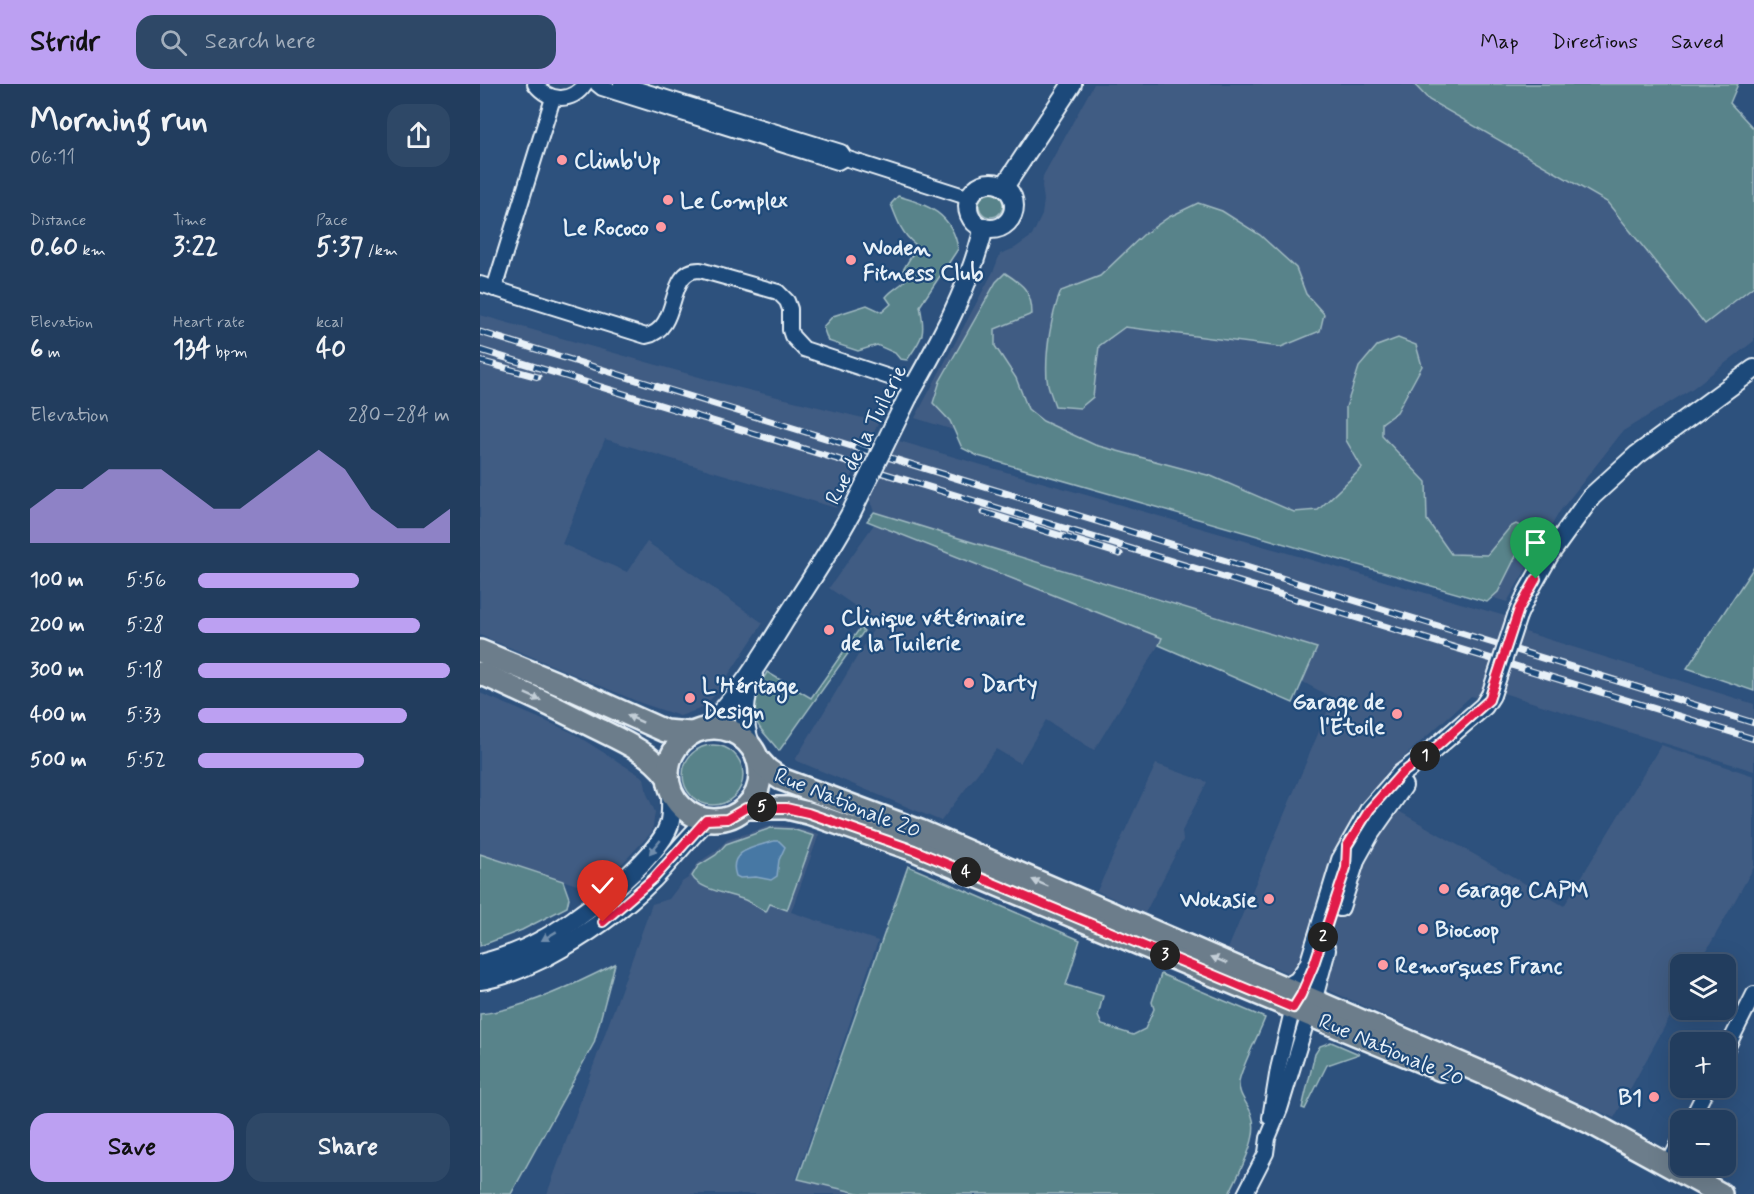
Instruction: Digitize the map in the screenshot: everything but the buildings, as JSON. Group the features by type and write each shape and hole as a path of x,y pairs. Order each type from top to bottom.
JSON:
{"main road":[{"path":"480,651 665,731 722,728 737,734 753,751 760,771 759,785 754,797 746,808 727,819 706,820 691,816 679,806 659,764 627,744 480,673"},
{"path":"669,785 668,764 673,751 681,741 699,731"},
{"name":"Rue Nationale 20","path":"753,751 768,770 782,779 920,831 1296,1000 1564,1125 1692,1194"},
{"name":"Rue Nationale 20","path":"746,808 786,808 808,813 914,850 1296,1000 1563,1108 1720,1194"}],"street":[{"path":"535,84 542,92 553,98 568,98 577,93 585,84"},
{"path":"597,84 602,88 838,162 844,158"},
{"path":"621,84 841,152 844,158 970,198"},
{"path":"1004,187 1071,84"},
{"path":"494,289 553,98"},
{"path":"991,183 1004,187 1012,197 1014,209 1012,215 1008,221 997,228 984,228 972,219 968,205 970,198 973,192 984,184 991,183"},
{"name":"Rue de la Tuilerie","path":"699,731 723,710 766,650 831,550 963,291 984,228"},
{"path":"480,284 646,336 664,326 683,276 694,270 700,270 778,292 790,309 792,336 804,349 902,381 911,392"},
{"path":"1245,1194 1266,1153 1278,1069 1296,1000 1313,967 1346,868 1347,846 1370,809 1401,774 1426,756 1484,706 1491,695 1517,616 1528,592 1549,555 1592,497 1636,455 1754,369"},
{"name":"Rue de la Tuilerie","path":"753,751 744,718 745,704 749,685 766,650"},
{"path":"1268,1138 1275,1121 1296,1000 1319,969 1356,858 1370,833 1426,756"},
{"path":"480,964 513,953 549,936 573,921 613,890 646,858 667,830 671,808 669,785"},
{"path":"480,980 520,969 571,943 621,908 654,878 706,820"},
{"path":"635,869 654,878"},
{"path":"1735,1032 1754,994"},
{"path":"1668,1165 1670,1161"}],"shaded area":[{"path":"1094,84 1722,84 1754,243 1754,341 1693,388 1623,431 1560,511 1507,602 915,418 994,270 1000,254 1015,248 1032,236 1042,215 1043,176"},
{"path":"480,315 724,384 879,422 836,508 605,439 562,544 627,572 647,542 763,623 715,695 702,708 680,716 641,703 480,635"},
{"path":"899,441 1512,618 1518,612 1525,632 1754,704 1754,771 1490,689 1479,698 1471,696 1383,776 1395,809 1564,906 1661,745 1754,776 1754,867 1705,954 1670,954 1670,1017 1614,1118 1306,980 1228,949 1333,698 1303,682 1317,648 874,512 870,500"},
{"path":"875,523 1163,638 1094,750 1046,720 1020,763 996,749 941,821 795,760 878,622 829,588"},
{"path":"480,693 571,732 644,778 647,794 655,812 652,832 596,891 480,854"},
{"path":"1156,764 1207,782 1182,831 1183,840 1145,913 1097,891"},
{"path":"773,825 793,827 819,834 791,912 878,941 796,1179 873,1194 547,1194 652,904 669,899 699,862 716,851 727,840"},
{"path":"779,841 785,847 779,860 777,876 771,880 736,876 735,860 739,855 751,848"}],"green space":[{"path":"1414,84 1738,84 1730,103 1754,129 1754,286 1705,324 1607,202 1429,100"},
{"path":"991,193 999,197 1003,205 999,213 991,217 983,213 979,205 983,197"},
{"path":"898,196 937,212 951,227 958,249 920,306 923,323 922,335 907,360 900,359 895,353 877,345 858,351 828,341 823,327 833,316 867,305 882,312 891,304 886,297 907,278 903,270 912,255 915,244 903,231 891,204"},
{"path":"1198,203 1222,211 1260,235 1296,268 1306,294 1324,314 1320,331 1281,347 1125,327 1099,346 1093,397 1080,408 1055,406 1048,382 1047,358 1052,323 1061,291 1100,276 1143,235 1169,217"},
{"path":"1005,273 1025,289 1032,306 1032,314 995,329 995,346 1016,378 1028,409 1043,421 1095,445 1211,476 1294,512 1318,510 1362,468 1346,440 1346,407 1359,367 1377,346 1398,338 1416,345 1422,366 1397,412 1382,423 1382,436 1426,482 1427,520 1451,554 1487,555 1510,527 1516,524 1529,530 1498,592 1487,602 978,456 962,448 950,421 933,403 940,381 996,282"},
{"path":"874,512 1317,648 1293,703 1159,645 1162,638 867,521"},
{"path":"1754,567 1754,691 1687,668"},
{"path":"860,628 864,631 779,751 760,728 755,714 758,692 767,672 811,698"},
{"path":"713,745 730,750 738,758 743,775 738,792 730,800 713,805 696,800 688,792 683,775 688,758 696,750"},
{"path":"771,828 792,829 814,836 787,910 770,904 766,912 745,900 701,885 692,876 698,866 716,855 726,844"},
{"path":"480,854 563,881 569,898 567,907 522,930 480,946"},
{"path":"908,866 1080,940 1066,985 1103,996 1098,1016 1102,1025 1133,1035 1145,1029 1154,1009 1152,1002 1161,974 1265,1018 1239,1082 1240,1092 1251,1112 1254,1125 1251,1145 1229,1194 862,1194 798,1179"},
{"path":"615,964 594,1043 511,1194 480,1194 480,1014 531,1001"},
{"path":"1331,1042 1359,1054 1327,1065 1305,1109 1302,1108 1315,1054 1320,1046"}],"railway":[{"path":"480,332 1754,723"},
{"path":"480,350 1754,739"},
{"path":"480,361 538,377"},
{"path":"983,512 1120,554"}],"place":[{"name":"Climb'Up","path":"562,160"},
{"name":"Le Complex","path":"668,200"},
{"name":"Le Rococo","path":"661,227"},
{"name":"Woden Fitness Club","path":"851,260"},
{"name":"Clinique vétérinaire de la Tuilerie","path":"829,630"},
{"name":"Darty","path":"969,683"},
{"name":"L'Héritage Design","path":"690,698"},
{"name":"Garage de l'Etoile","path":"1397,714"},
{"name":"Garage CAPM","path":"1444,889"},
{"name":"Wokasie","path":"1269,899"},
{"name":"Biocoop","path":"1423,929"},
{"name":"Remorques Franc","path":"1383,965"},
{"name":"B1","path":"1654,1097"}],"route":[{"path":"603,922 654,878 706,820 727,819 746,808 786,808 808,813 914,850 1293,1008 1313,967 1346,868 1347,846 1370,809 1401,774 1426,756 1489,700 1519,609 1536,579"}]}
